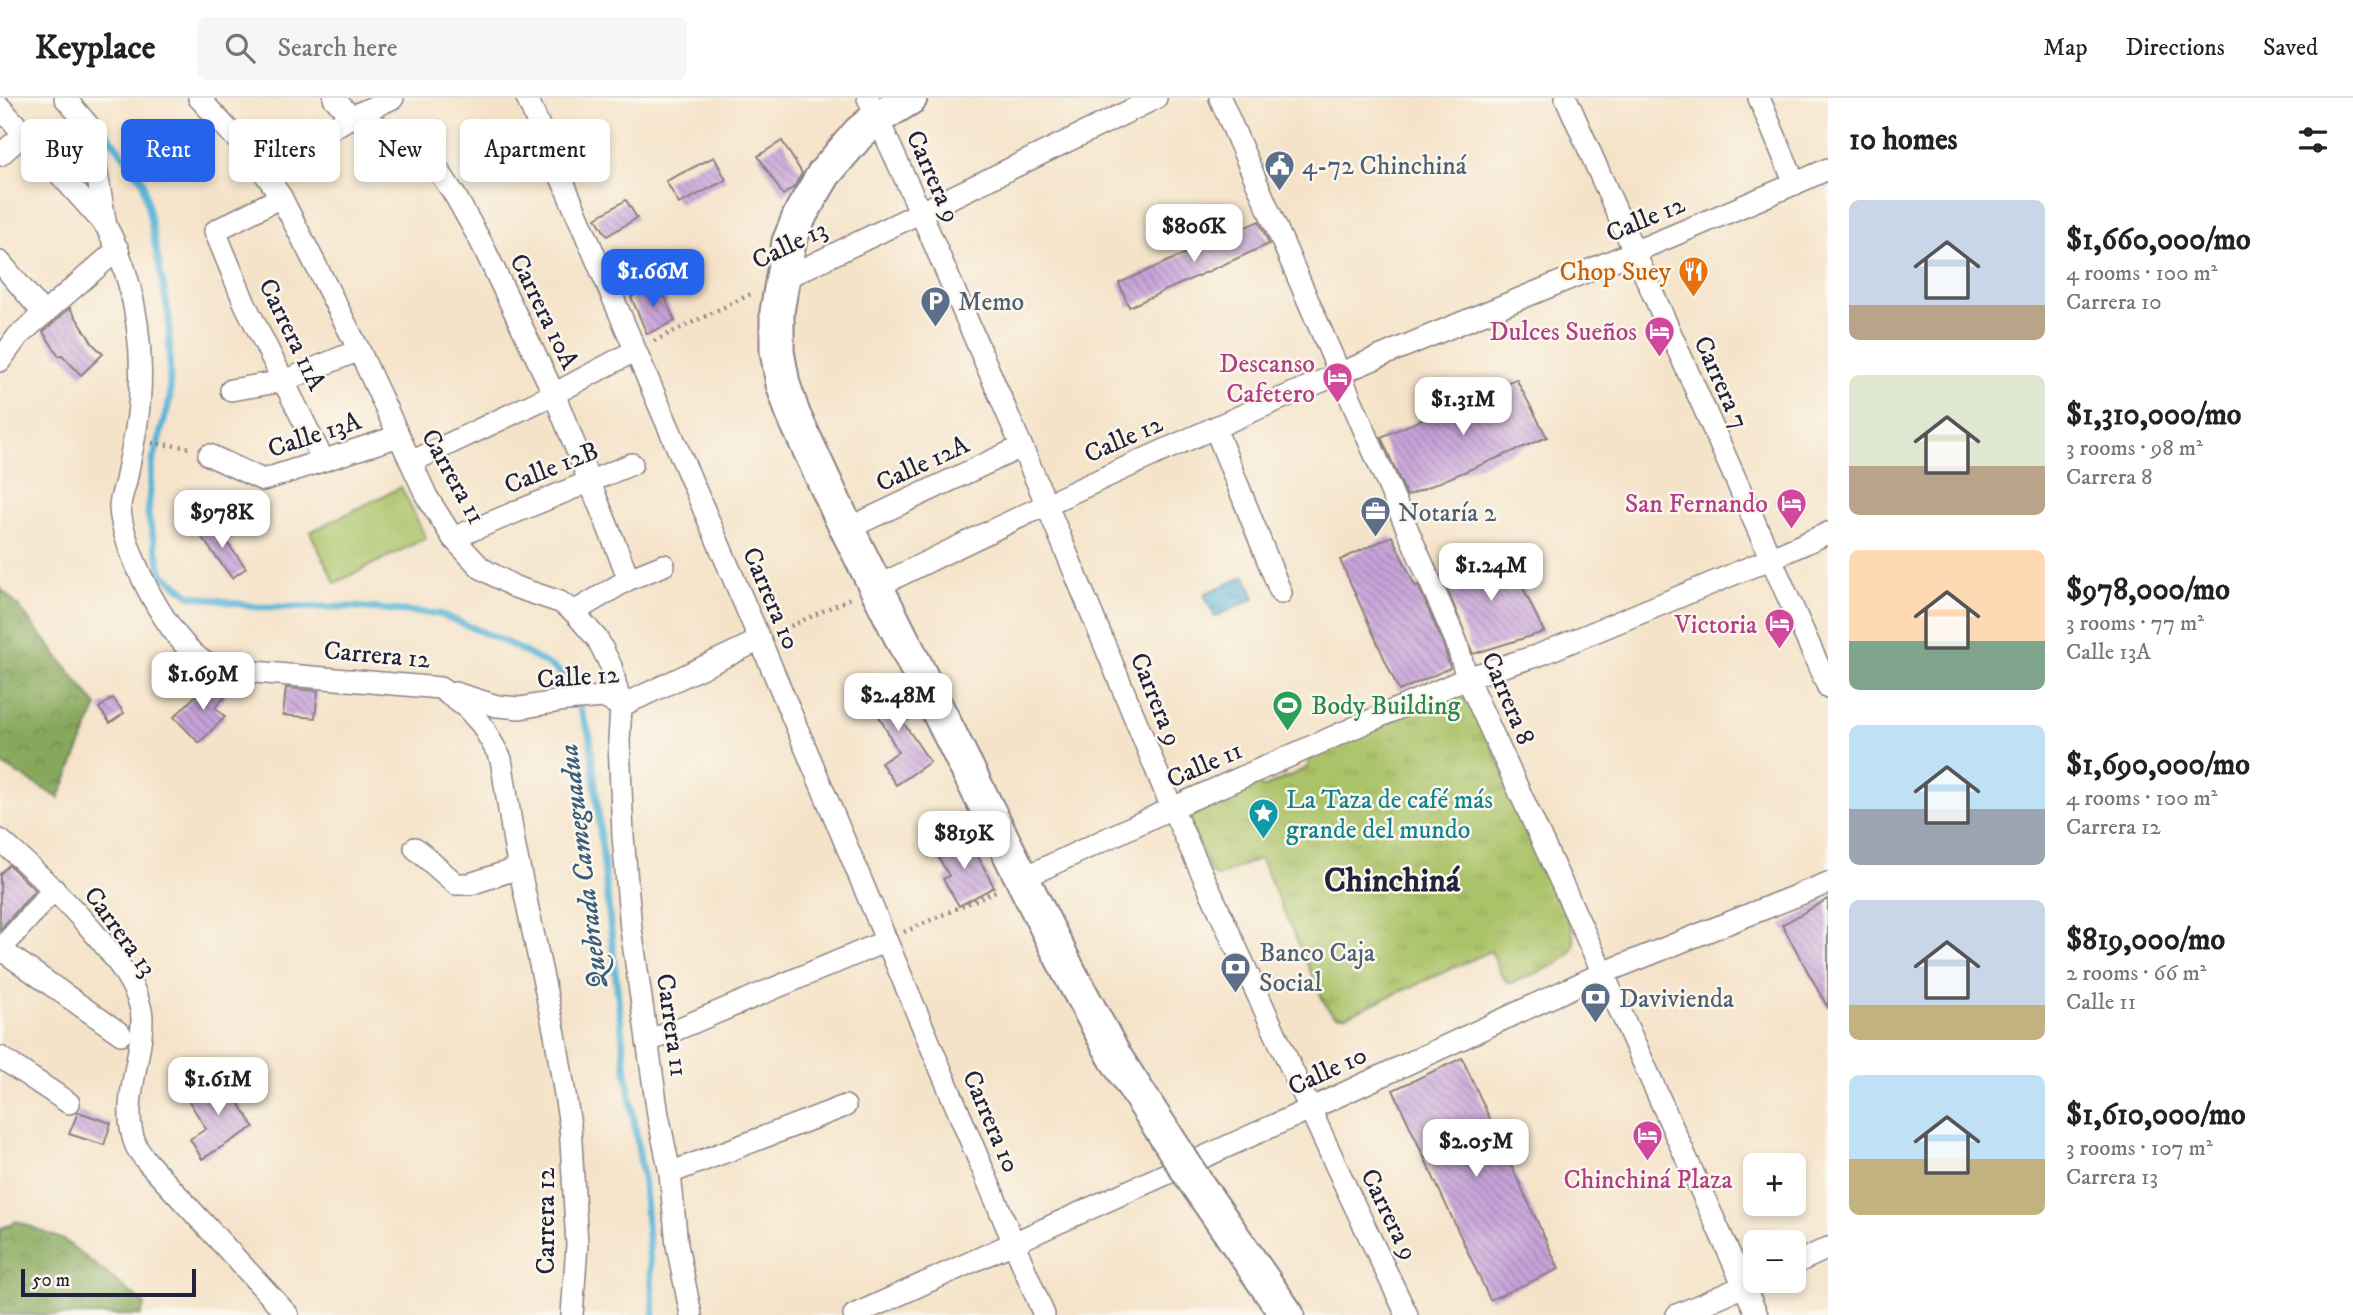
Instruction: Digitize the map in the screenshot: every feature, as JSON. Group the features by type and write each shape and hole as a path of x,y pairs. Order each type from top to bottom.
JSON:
{"main road":[{"path":"910,98 873,108 800,213 789,242 777,312 777,351 783,384 793,414 847,529 1021,879 1115,1057 1194,1180 1287,1315"}],"street":[{"name":"Carrera 12","path":"65,98 82,119"},
{"name":"Carrera 11","path":"199,98 229,132"},
{"path":"334,98 351,117"},
{"path":"340,124 393,98"},
{"name":"Carrera 10","path":"527,98 760,640 1044,1315"},
{"name":"Calle 13","path":"781,280 1156,98"},
{"name":"Carrera 8","path":"1220,98 1456,641 1467,678 1743,1269"},
{"name":"Carrera 7","path":"1566,98 1828,687"},
{"path":"1759,98 1796,184"},
{"name":"Carrera 12","path":"0,107 21,132"},
{"name":"Carrera 9","path":"873,108 1046,503 1172,808 1407,1315"},
{"name":"Carrera 10A","path":"351,117 396,133 415,146 435,165 456,197 481,242 554,394 629,579"},
{"path":"0,155 21,138"},
{"name":"Calle 12","path":"876,587 1046,503 1339,373 1634,253 1828,169"},
{"name":"Carrera 12","path":"66,182 106,226 118,249 130,286 140,379 137,424 120,507 132,554 154,602 177,638 210,666 231,670 440,688 467,708 482,725 501,759 519,868 555,1034 570,1125 576,1245 572,1315"},
{"name":"Carrera 12","path":"98,182 106,226"},
{"name":"Carrera 11","path":"271,182 359,350 427,497 453,538 481,568 515,587 560,602 574,612 598,640 611,666 612,701 619,741 631,929 670,1173 677,1245 691,1315"},
{"name":"Carrera 11A","path":"281,197 215,231 245,304 323,460"},
{"path":"0,360 18,336 118,249"},
{"path":"0,262 44,314"},
{"path":"231,390 284,381 359,350"},
{"path":"411,462 554,394 634,351"},
{"path":"1214,428 1281,593"},
{"name":"Calle 13A","path":"209,455 263,480 399,436"},
{"name":"Calle 12A","path":"847,529 1021,447"},
{"name":"Calle 12B","path":"453,538 632,464"},
{"name":"Calle 11","path":"1021,879 1172,808 1467,678 1539,655 1828,533"},
{"path":"574,612 629,579 664,565"},
{"name":"Calle 12","path":"440,688 497,706 520,708 566,700 612,701 760,640"},
{"path":"415,849 456,884 470,884 519,868"},
{"name":"Carrera 13","path":"3,850 54,889 84,920 137,998 142,1016 131,1105 136,1146 148,1163 288,1315"},
{"name":"Calle 10","path":"855,1315 1603,973 1828,883"},
{"path":"54,889 0,949 121,1034"},
{"path":"647,1042 886,941"},
{"path":"0,1058 69,1103"},
{"path":"670,1173 845,1106"},
{"path":"1806,1258 1828,1248"},
{"path":"1677,1315 1743,1287"},
{"name":"Carrera 8","path":"1752,1293 1757,1315"}],"path":[{"name":"Calle 13","path":"634,351 781,280"},
{"path":"760,640 876,587"},
{"path":"886,941 1021,879"}],"green space":[{"path":"401,487 426,538 335,583 310,532"},
{"path":"0,588 18,606 97,706 59,798 0,763"},
{"path":"1453,692 1463,697 1477,712 1572,928 1572,950 1553,966 1509,984 1502,976 1491,951 1346,1016 1335,1015 1324,1002 1260,858 1217,877 1211,873 1190,823 1194,809 1252,778 1263,788 1307,768 1310,751"},
{"path":"17,1221 64,1240 145,1304 141,1315 0,1315 0,1229"}],"water":[{"path":"1245,576 1255,598 1215,617 1204,594"}],"building":[{"path":"782,141 802,173 794,187 783,195 758,156"},
{"path":"714,157 726,180 679,204 666,181"},
{"path":"626,200 637,218 607,236 596,218"},
{"path":"1259,221 1269,244 1129,307 1119,283"},
{"path":"659,284 675,321 647,334 631,297"},
{"path":"70,308 93,344 103,354 81,375 62,355 59,356 43,332"},
{"path":"1516,379 1547,437 1407,496 1381,437"},
{"path":"211,521 246,568 232,578 197,531"},
{"path":"1392,536 1415,586 1418,585 1444,646 1450,668 1399,691 1340,560"},
{"path":"1504,548 1544,632 1473,654 1442,575"},
{"path":"874,679 888,699 904,690 917,715 903,722 930,762 896,785 881,763 898,752 863,686"},
{"path":"212,680 227,695 215,707 225,717 199,743 174,717"},
{"path":"286,688 318,691 315,718 283,715"},
{"path":"113,698 124,713 110,723 99,708"},
{"path":"967,835 994,887 959,906 943,879 949,876 936,853"},
{"path":"9,865 35,890 0,930 0,874"},
{"path":"1828,899 1828,1008 1782,925"},
{"path":"1462,1058 1559,1269 1490,1300 1393,1090"},
{"path":"222,1076 254,1127 202,1159 190,1139 206,1129 187,1098"},
{"path":"78,1112 111,1123 104,1145 69,1134"}],"waterway":[{"name":"Quebrada Cameguadua","path":"93,115 143,181 169,317 170,398 152,465 148,515 162,573 189,595 257,607 355,607 440,614 506,642 569,679 590,736 626,1071 644,1184 654,1315"}],"place":[{"name":"4-72 Chinchiná","path":"1279,192"},
{"name":"Chop Suey","path":"1694,298"},
{"name":"Memo","path":"935,328"},
{"name":"Dulces Sueños","path":"1660,358"},
{"name":"Descanso Cafetero","path":"1338,405"},
{"name":"San Fernando","path":"1791,530"},
{"name":"Notaría 2","path":"1375,539"},
{"name":"Victoria","path":"1780,651"},
{"name":"Body Building","path":"1288,732"},
{"name":"La Taza de café más grande del mundo","path":"1263,841"},
{"name":"Banco Caja Social","path":"1236,994"},
{"name":"Davivienda","path":"1596,1025"},
{"name":"Chinchiná Plaza","path":"1648,1163"}],"district":[{"name":"Chinchiná","path":"1392,879"}]}
